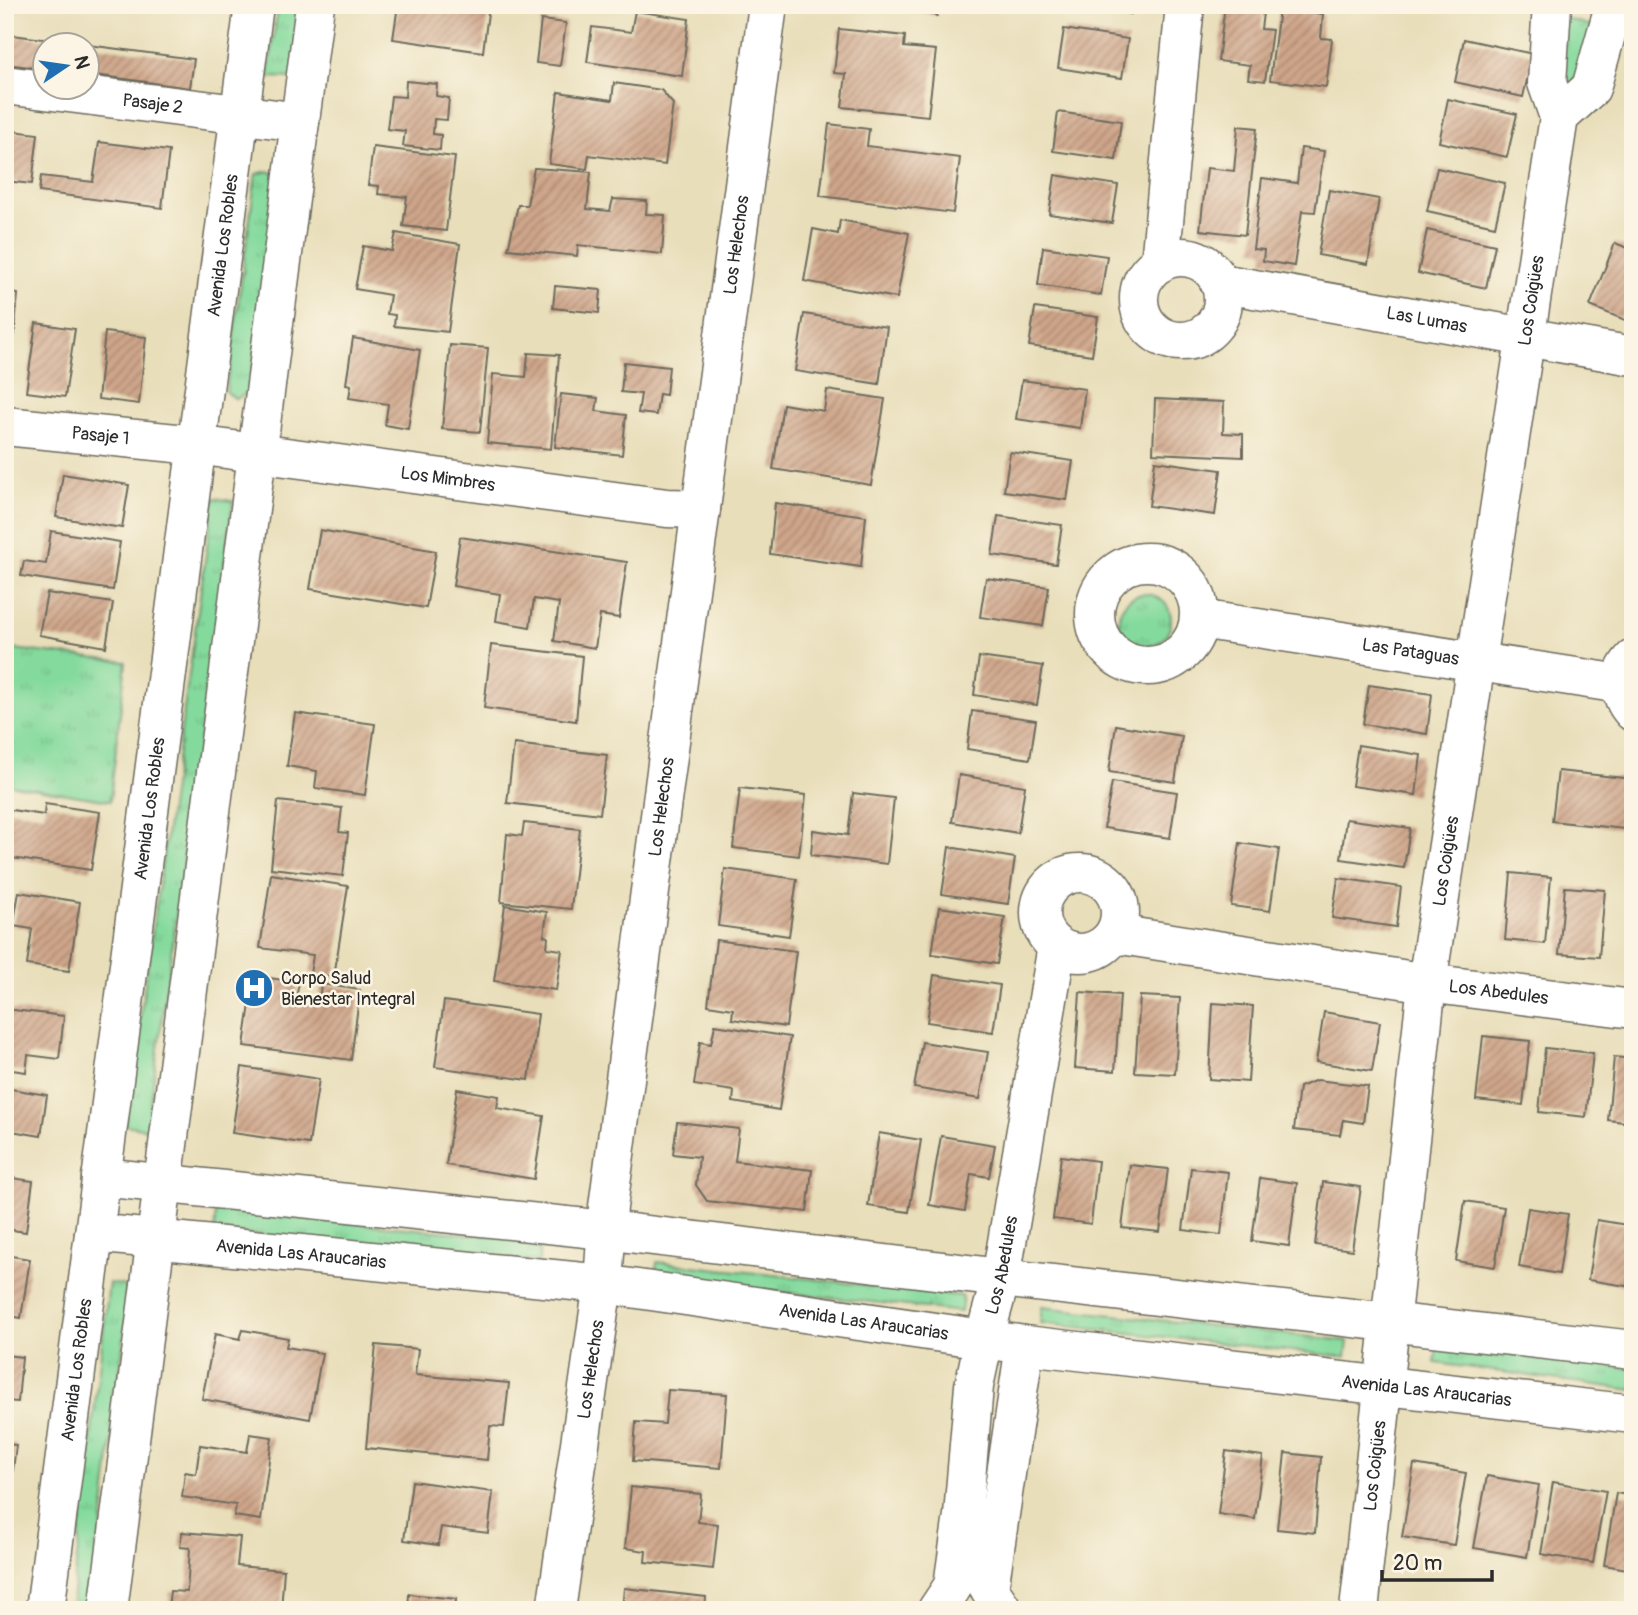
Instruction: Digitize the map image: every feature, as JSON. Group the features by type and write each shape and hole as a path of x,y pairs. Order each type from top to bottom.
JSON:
{"street":[{"name":"Avenida Los Robles","path":"45,1610 254,5"},
{"path":"108,1610 315,5"},
{"name":"Los Helechos","path":"556,1610 603,1284 605,1230 768,5"},
{"path":"1160,263 1185,5"},
{"path":"1551,5 1622,18 1591,88 1559,117"},
{"name":"Los Coigües","path":"1359,1610 1427,983 1559,117 1547,83 1551,5"},
{"name":"Pasaje 2","path":"5,85 300,122"},
{"path":"1173,257 1187,257 1201,262 1213,271 1220,283 1223,298 1221,312 1214,325 1203,335 1191,340 1165,338 1154,331 1140,309 1142,282 1149,271 1173,257"},
{"name":"Las Lumas","path":"1220,283 1633,356"},
{"name":"Pasaje 1","path":"5,426 196,445"},
{"name":"Los Mimbres","path":"196,445 667,509 701,509"},
{"name":"Las Pataguas","path":"1199,619 1629,685"},
{"path":"1080,872 1100,878 1115,893 1121,913 1115,934 1104,946 1089,953 1072,953 1057,946 1042,924 1041,903 1052,885 1070,874 1080,872"},
{"name":"Los Abedules","path":"1115,934 1427,983 1633,1009"},
{"name":"Los Abedules","path":"971,1599 963,1515 974,1386 1001,1278 1057,946"},
{"path":"101,1177 605,1230 1633,1350"},
{"name":"Avenida Las Araucarias","path":"94,1233 603,1284 1025,1345 1633,1414"},
{"name":"Los Abedules","path":"971,1599 1025,1345"}],"green space":[{"path":"278,5 302,5 293,78 268,77"},
{"path":"1559,17 1600,28 1569,91 1556,85"},
{"path":"268,171 279,175 250,392 236,399 226,392 256,174"},
{"path":"214,498 233,501 147,1129 125,1125"},
{"path":"1145,594 1164,601 1171,620 1164,639 1145,646 1126,639 1119,620 1126,601"},
{"path":"5,648 126,662 110,801 5,784"},
{"path":"216,1210 541,1241 539,1262 214,1231"},
{"path":"657,1262 963,1296 961,1312 655,1278"},
{"path":"109,1283 122,1285 129,1294 92,1610 71,1610"},
{"path":"1042,1307 1348,1341 1346,1357 1040,1323"},
{"path":"1438,1342 1633,1369 1633,1390 1435,1363"}],"building":[{"path":"398,5 489,5 483,52 393,39"},
{"path":"891,5 939,5 937,16"},
{"path":"1085,5 1132,5 1131,14"},
{"path":"1225,5 1264,5 1261,29 1272,30 1265,81 1248,79 1250,65 1218,61"},
{"path":"1279,9 1323,14 1321,38 1332,39 1326,87 1270,80"},
{"path":"635,11 689,19 682,76 587,62 592,27 631,32"},
{"path":"541,20 566,23 560,66 536,63"},
{"path":"839,29 905,36 904,47 936,50 928,116 842,107 846,74 834,73"},
{"path":"1064,29 1128,39 1122,78 1058,68"},
{"path":"5,34 32,38 32,67 5,64"},
{"path":"1464,39 1533,54 1523,97 1455,82"},
{"path":"102,47 194,59 190,88 102,76"},
{"path":"406,81 437,84 436,96 449,98 447,120 434,119 433,134 441,135 440,150 403,146 405,131 387,129 391,96 405,97"},
{"path":"614,83 661,90 673,104 665,165 589,155 587,169 549,164 558,92 612,100"},
{"path":"1448,99 1517,114 1507,157 1439,142"},
{"path":"1058,112 1121,121 1116,160 1053,151"},
{"path":"829,124 869,129 867,146 960,158 953,213 820,196"},
{"path":"1238,126 1257,128 1245,235 1200,230 1207,168 1234,171"},
{"path":"5,130 38,134 32,184 5,181"},
{"path":"99,142 169,151 162,208 39,192 41,176 93,182"},
{"path":"373,147 455,157 446,231 403,226 407,197 378,194 379,186 368,185"},
{"path":"1301,148 1324,151 1315,212 1302,211 1294,266 1263,261 1264,250 1253,249 1262,178 1297,183"},
{"path":"534,168 591,172 587,209 610,211 613,199 647,201 646,214 665,215 662,254 578,245 577,256 508,249 518,205 527,205"},
{"path":"1437,168 1505,183 1495,226 1427,211"},
{"path":"1055,175 1118,185 1112,223 1049,214"},
{"path":"1329,190 1379,199 1368,264 1318,255"},
{"path":"840,220 909,233 897,298 804,281 813,229 838,234"},
{"path":"1427,230 1495,245 1486,288 1418,273"},
{"path":"396,233 460,244 448,332 394,326 395,315 387,314 390,295 355,289 363,246 392,251"},
{"path":"1615,243 1633,250 1633,317 1630,322 1590,306"},
{"path":"1043,247 1107,256 1101,295 1038,285"},
{"path":"555,286 601,290 599,313 553,308"},
{"path":"5,292 18,294 9,390 5,389"},
{"path":"1035,308 1098,317 1092,355 1029,346"},
{"path":"804,314 887,327 879,384 795,371"},
{"path":"36,323 75,329 65,397 26,392"},
{"path":"105,332 146,337 139,404 98,399"},
{"path":"353,338 420,350 408,429 385,425 388,404 349,398 351,385 346,384"},
{"path":"450,345 488,348 480,432 442,429"},
{"path":"528,353 559,355 551,449 487,443 493,374 526,377"},
{"path":"624,362 669,367 666,395 659,394 656,415 638,413 641,394 621,392"},
{"path":"1022,380 1085,389 1080,428 1016,419"},
{"path":"827,390 885,399 871,485 773,469 783,404 824,411"},
{"path":"561,394 598,398 596,411 626,415 622,455 555,447"},
{"path":"1155,399 1224,402 1223,433 1243,434 1243,457 1153,453"},
{"path":"1010,452 1073,461 1067,500 1004,491"},
{"path":"1155,461 1221,470 1215,515 1149,506"},
{"path":"63,474 129,485 122,528 56,517"},
{"path":"775,503 866,516 861,567 770,554"},
{"path":"998,516 1062,525 1056,564 992,555"},
{"path":"320,530 436,551 426,608 310,589"},
{"path":"51,531 120,542 113,590 21,576 24,561 46,564"},
{"path":"460,537 627,562 619,618 600,615 595,648 554,641 559,603 534,599 530,627 496,621 500,594 453,586"},
{"path":"986,578 1049,587 1043,626 980,617"},
{"path":"47,593 113,603 106,647 39,635"},
{"path":"491,645 582,656 576,721 484,708"},
{"path":"979,657 1043,666 1037,705 974,695"},
{"path":"1369,685 1432,694 1427,734 1363,724"},
{"path":"972,711 1036,720 1030,759 967,749"},
{"path":"295,713 375,724 365,795 315,788 317,771 287,766"},
{"path":"1116,725 1182,736 1175,782 1109,772"},
{"path":"514,744 607,755 600,814 507,803"},
{"path":"1358,745 1421,755 1416,795 1352,786"},
{"path":"1558,771 1633,779 1633,830 1552,821"},
{"path":"959,775 1025,786 1018,833 952,822"},
{"path":"1112,782 1177,792 1170,838 1104,828"},
{"path":"740,788 806,795 799,856 733,848"},
{"path":"853,793 894,798 887,864 811,855 813,830 848,835"},
{"path":"278,801 342,808 339,832 348,833 343,876 271,868"},
{"path":"45,804 100,812 91,870 5,857 5,809 44,815"},
{"path":"1346,819 1410,828 1404,868 1341,859"},
{"path":"524,823 580,829 571,909 501,902 507,834 522,836"},
{"path":"1240,843 1279,849 1270,911 1231,906"},
{"path":"949,847 1015,858 1008,904 942,894"},
{"path":"725,869 797,879 789,936 718,926"},
{"path":"1511,873 1551,877 1545,944 1505,940"},
{"path":"271,874 348,886 334,977 310,974 313,955 260,948"},
{"path":"1338,878 1401,887 1396,927 1332,918"},
{"path":"1565,887 1605,890 1599,957 1559,954"},
{"path":"19,892 80,902 69,971 27,965 32,929 13,926"},
{"path":"505,905 547,912 544,936 548,937 547,948 562,950 556,990 494,981"},
{"path":"939,907 1005,917 997,964 932,954"},
{"path":"716,940 796,951 786,1027 732,1019 733,1009 708,1005"},
{"path":"934,975 1000,985 993,1032 927,1022"},
{"path":"254,976 299,982 296,999 319,1002 321,984 360,990 351,1060 244,1046"},
{"path":"1080,992 1120,995 1115,1071 1075,1068"},
{"path":"1140,996 1180,998 1175,1074 1135,1072"},
{"path":"444,1001 538,1014 529,1080 435,1067"},
{"path":"1213,1003 1253,1006 1248,1082 1209,1079"},
{"path":"5,1009 64,1016 59,1059 28,1055 26,1072 5,1069"},
{"path":"1324,1012 1380,1022 1372,1071 1316,1062"},
{"path":"715,1025 790,1037 779,1110 733,1102 734,1091 694,1085 700,1042 711,1044"},
{"path":"1483,1036 1530,1041 1523,1105 1476,1100"},
{"path":"922,1042 988,1052 980,1099 914,1088"},
{"path":"1545,1048 1593,1053 1586,1117 1539,1112"},
{"path":"1614,1057 1633,1059 1633,1123 1608,1120"},
{"path":"242,1067 319,1079 309,1144 232,1133"},
{"path":"1317,1080 1368,1086 1363,1123 1343,1120 1340,1135 1294,1130 1299,1087"},
{"path":"5,1088 47,1095 41,1136 5,1130"},
{"path":"457,1089 499,1096 497,1108 544,1116 534,1179 446,1165"},
{"path":"677,1122 739,1129 735,1161 812,1170 807,1212 707,1201 696,1185 699,1157 673,1154"},
{"path":"879,1133 921,1140 909,1212 868,1206"},
{"path":"941,1136 995,1145 989,1177 971,1174 965,1211 929,1205"},
{"path":"1061,1156 1098,1161 1091,1224 1053,1219"},
{"path":"1130,1165 1168,1169 1160,1232 1122,1228"},
{"path":"1191,1168 1228,1172 1221,1235 1183,1230"},
{"path":"5,1177 33,1181 26,1232 5,1229"},
{"path":"1260,1178 1297,1183 1289,1246 1252,1241"},
{"path":"1323,1182 1361,1187 1352,1250 1315,1245"},
{"path":"1465,1201 1504,1207 1495,1267 1456,1261"},
{"path":"1528,1208 1568,1214 1559,1274 1519,1267"},
{"path":"1597,1220 1633,1226 1633,1251 1627,1286 1588,1280"},
{"path":"5,1255 30,1259 21,1318 5,1315"},
{"path":"243,1330 288,1338 286,1347 322,1353 310,1419 202,1399 215,1334 240,1339"},
{"path":"376,1345 418,1349 415,1375 509,1383 504,1427 490,1426 487,1460 366,1448"},
{"path":"5,1355 22,1357 18,1402 5,1401"},
{"path":"668,1390 727,1394 721,1468 633,1461 636,1422 665,1424"},
{"path":"250,1434 272,1437 261,1520 234,1516 236,1505 182,1497 185,1472 196,1474 200,1445 247,1452"},
{"path":"5,1444 16,1445 9,1504 5,1503"},
{"path":"1226,1451 1263,1456 1255,1519 1218,1514"},
{"path":"1285,1453 1321,1457 1315,1533 1277,1529"},
{"path":"1414,1464 1466,1473 1454,1545 1402,1537"},
{"path":"1487,1476 1539,1485 1527,1557 1474,1548"},
{"path":"412,1481 493,1492 488,1533 441,1527 438,1545 404,1540"},
{"path":"1553,1482 1606,1491 1593,1563 1541,1554"},
{"path":"631,1487 701,1494 698,1522 718,1524 713,1569 645,1562 646,1551 625,1548"},
{"path":"1616,1493 1633,1496 1633,1570 1604,1565"},
{"path":"182,1532 240,1537 237,1566 284,1570 281,1610 168,1608 170,1591 187,1592 190,1548 180,1547"},
{"path":"624,1588 706,1597 705,1610 622,1610"},
{"path":"409,1594 456,1599 455,1610 408,1610"}],"place":[{"name":"Corpo Salud Bienestar Integral","path":"254,988"}]}
